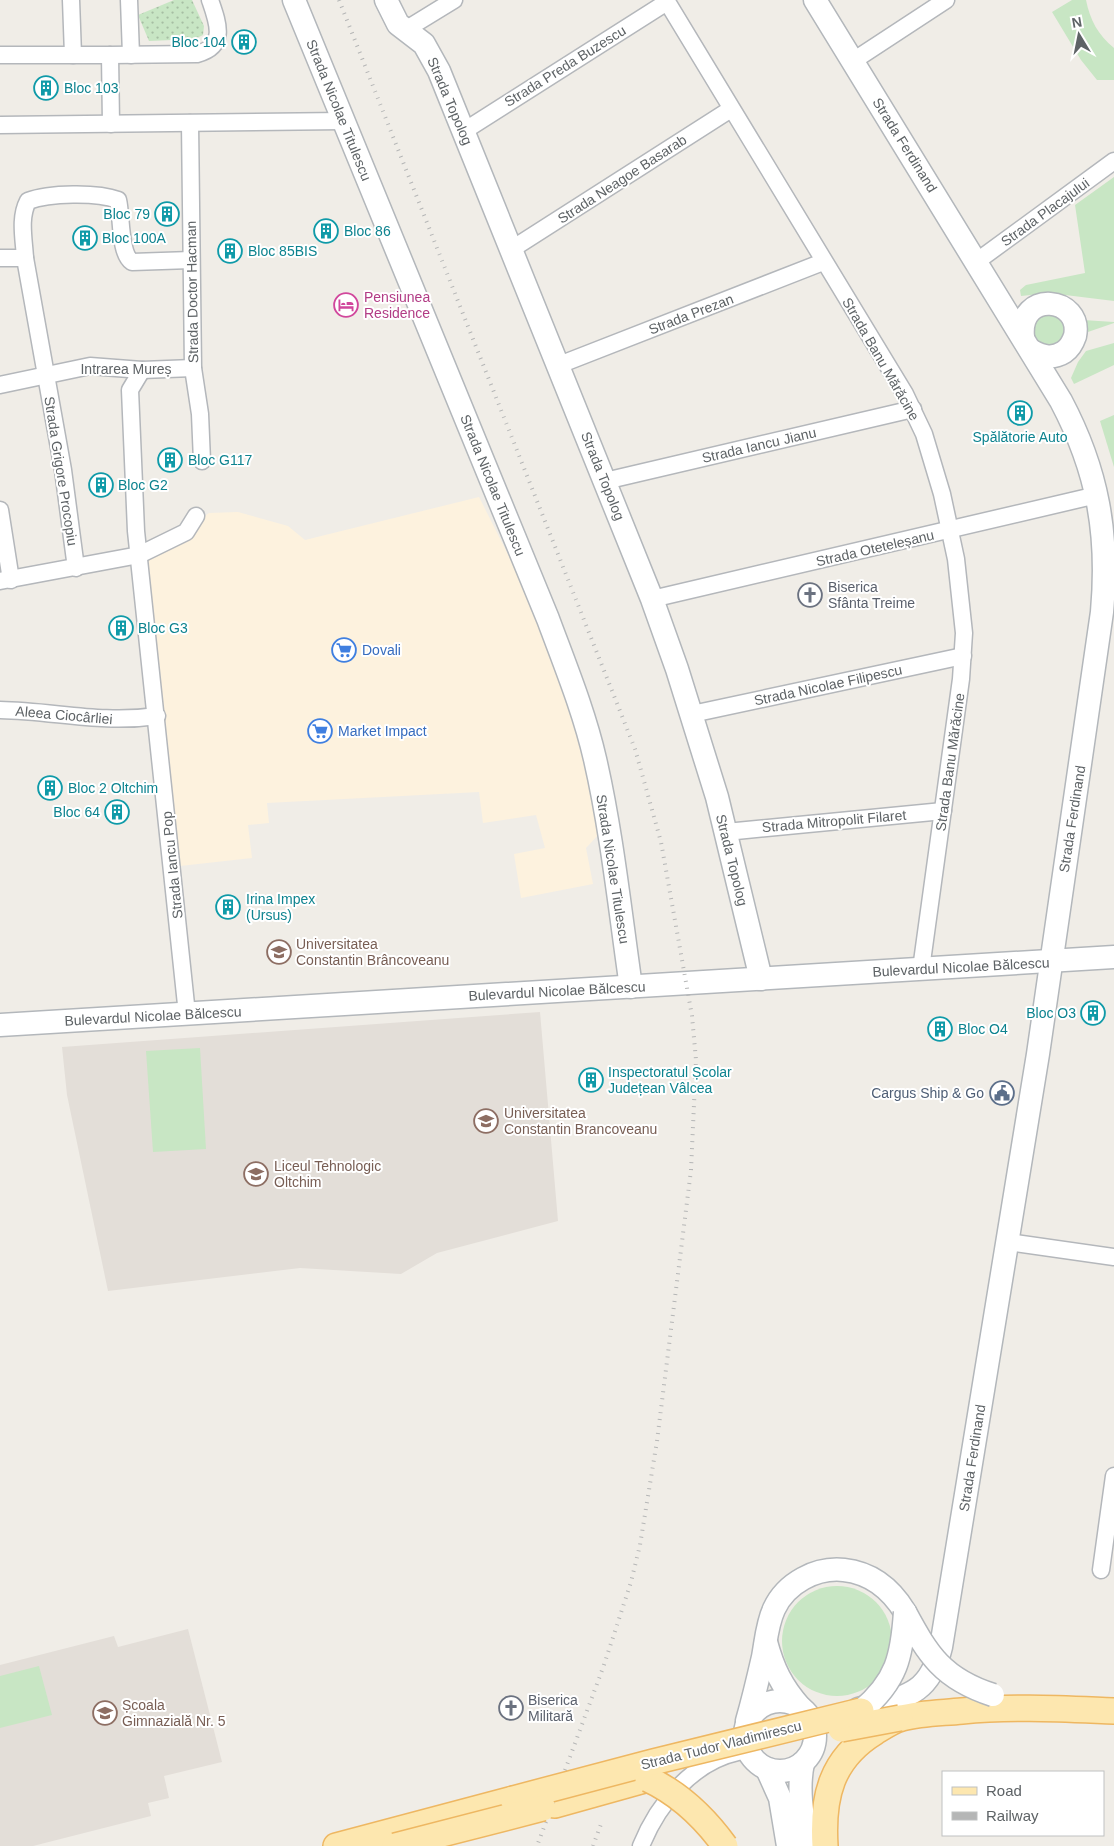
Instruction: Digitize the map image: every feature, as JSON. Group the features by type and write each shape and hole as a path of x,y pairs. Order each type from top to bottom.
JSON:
{"main road":[{"name":"Strada Nicolae Titulescu","path":"294,0 548,619 582,714 595,758 631,987"},
{"name":"Strada Topolog","path":"386,0 398,24 424,44 432,57 512,249 652,599 692,714 726,832 761,979"},
{"name":"Strada Ferdinand","path":"816,0 1061,401 1086,456 1097,495 1105,552 1102,612 1051,962 1008,1242 944,1633 933,1673 916,1691 858,1711"},
{"name":"Strada Ferdinand","path":"994,290 1022,303 1059,305 1071,316 1074,323 1074,338 1064,352 1060,371 1061,401"},
{"path":"1039,305 1027,314 1023,322 1027,344 1048,357 1064,352"},
{"name":"Bulevardul Nicolae Bălcescu","path":"0,1025 1114,957"},
{"path":"905,1612 903,1642 897,1665 882,1691 858,1711 830,1729 808,1756 786,1770 767,1769 759,1764 747,1750 745,1730 774,1608 786,1591 802,1579 820,1572 840,1569 866,1575 889,1591 905,1612 928,1651 949,1674 960,1682 993,1695"},
{"path":"766,1641 774,1669 782,1684 804,1710 814,1726 808,1756 799,1778 808,1846"},
{"name":"Strada Tudor Vladimirescu","path":"336,1846 653,1762 858,1711 925,1701 993,1695 1114,1698"},
{"path":"748,1721 761,1706 770,1701 791,1702 804,1710 825,1716 858,1711"},
{"name":"Strada Tudor Vladimirescu","path":"395,1846 848,1727 900,1718 994,1709 1114,1711"},
{"path":"825,1846 824,1810 829,1787 838,1766 863,1739 900,1718"},
{"path":"767,1769 780,1798 788,1846"},
{"path":"648,1779 670,1790 689,1805 725,1846"}],"street":[{"path":"71,0 73,55"},
{"path":"129,0 131,55"},
{"path":"0,55 197,54 209,50 216,41 217,21 210,0"},
{"path":"405,30 454,0"},
{"path":"853,61 946,0"},
{"name":"Strada Banu Mărăcine","path":"666,1 913,409 933,460 950,530 961,595 964,656 921,969"},
{"name":"Strada Preda Buzescu","path":"464,131 666,1"},
{"path":"110,55 111,124"},
{"name":"Strada Neagoe Basarab","path":"512,249 731,109"},
{"path":"0,126 344,121"},
{"name":"Strada Doctor Hacman","path":"190,123 193,368 200,414 202,461"},
{"name":"Strada Placajului","path":"976,262 1114,162"},
{"name":"Strada Grigore Procopiu","path":"76,568 63,470 26,258 22,222 23,210 28,200 41,196 108,196 118,200 122,214 123,251 126,258 137,262 191,260"},
{"path":"0,258 26,258"},
{"name":"Strada Prezan","path":"558,366 823,262"},
{"name":"Intrarea Mureș","path":"0,385 90,366 142,370 193,368"},
{"path":"142,370 130,390 135,522 157,716"},
{"name":"Strada Iancu Jianu","path":"605,480 913,409"},
{"name":"Strada Oteteleșanu","path":"652,599 1097,495"},
{"path":"1,518 5,581 139,555 186,532 196,516"},
{"name":"Strada Nicolae Filipescu","path":"692,714 964,656"},
{"name":"Aleea Ciocârliei","path":"0,710 37,711 106,720 157,716"},
{"name":"Strada Iancu Pop","path":"157,716 187,1014"},
{"name":"Strada Mitropolit Filaret","path":"726,832 943,811"},
{"path":"1008,1242 1114,1257"},
{"path":"1101,1570 1114,1476"},
{"path":"641,1846 656,1816 680,1785 704,1766 720,1758 747,1750"}],"shaded area":[{"name":"Dovali","path":"479,497 539,616 577,717 600,833 586,848 593,884 521,898 514,854 545,848 536,815 483,823 479,792 267,803 269,823 248,825 252,858 180,866 146,558 209,513 238,512 288,526 305,540"},
{"name":"Liceul Tehnologic Oltchim","path":"540,1012 558,1221 437,1253 401,1274 300,1268 108,1291 67,1095 62,1047"},
{"name":"Școala Gimnazială Nr. 5","path":"188,1629 222,1762 164,1776 169,1798 148,1803 151,1816 33,1846 0,1846 0,1665 114,1636 118,1647"}],"green space":[{"path":"174,0 192,0 204,26 203,35 195,39 149,41 138,15"},
{"path":"1072,0 1086,0 1096,27 1103,38 1114,48 1114,80 1097,80 1081,60 1052,12"},
{"path":"1114,177 1114,301 1049,293 1021,296 1020,290 1026,285 1085,273 1075,205"},
{"path":"1049,315 1055,316 1063,324 1063,336 1055,344 1049,345 1043,344 1035,336 1034,330 1035,324 1043,316"},
{"path":"1083,320 1114,322 1114,323 1085,333"},
{"path":"1114,343 1114,365 1074,384 1071,378 1078,362 1086,351"},
{"path":"1114,415 1114,467 1100,421"},
{"path":"200,1048 206,1149 153,1152 146,1051"},
{"path":"837,1586 848,1587 858,1591 876,1602 887,1620 891,1630 891,1652 887,1662 876,1680 858,1691 848,1695 837,1696 826,1695 816,1691 798,1680 787,1662 783,1652 782,1641 783,1630 787,1620 798,1602 816,1591 826,1587"},
{"path":"39,1666 52,1715 0,1728 0,1676"}],"railway":[{"path":"339,0 635,749 661,842 692,1016 696,1060 691,1170 657,1441 640,1545 631,1582 604,1665 537,1846"},
{"path":"593,1846 601,1824"}],"place":[{"name":"Bloc 104","path":"244,42"},
{"name":"Bloc 103","path":"46,88"},
{"name":"Bloc 79","path":"167,214"},
{"name":"Bloc 86","path":"326,231"},
{"name":"Bloc 100A","path":"85,238"},
{"name":"Bloc 85BIS","path":"230,251"},
{"name":"Pensiunea Residence","path":"346,305"},
{"name":"Spălătorie Auto","path":"1020,413"},
{"name":"Bloc G117","path":"170,460"},
{"name":"Bloc G2","path":"101,485"},
{"name":"Biserica Sfânta Treime","path":"810,595"},
{"name":"Bloc G3","path":"121,628"},
{"name":"Dovali","path":"344,650"},
{"name":"Market Impact","path":"320,731"},
{"name":"Bloc 2 Oltchim","path":"50,788"},
{"name":"Bloc 64","path":"117,812"},
{"name":"Irina Impex (Ursus)","path":"228,907"},
{"name":"Universitatea Constantin Brâncoveanu","path":"279,952"},
{"name":"Bloc O3","path":"1093,1013"},
{"name":"Bloc O4","path":"940,1029"},
{"name":"Inspectoratul Școlar Județean Vâlcea","path":"591,1080"},
{"name":"Cargus Ship & Go","path":"1002,1093"},
{"name":"Universitatea Constantin Brancoveanu","path":"486,1121"},
{"name":"Liceul Tehnologic Oltchim","path":"256,1174"},
{"name":"Biserica Militară","path":"511,1708"},
{"name":"Școala Gimnazială Nr. 5","path":"105,1713"}]}
